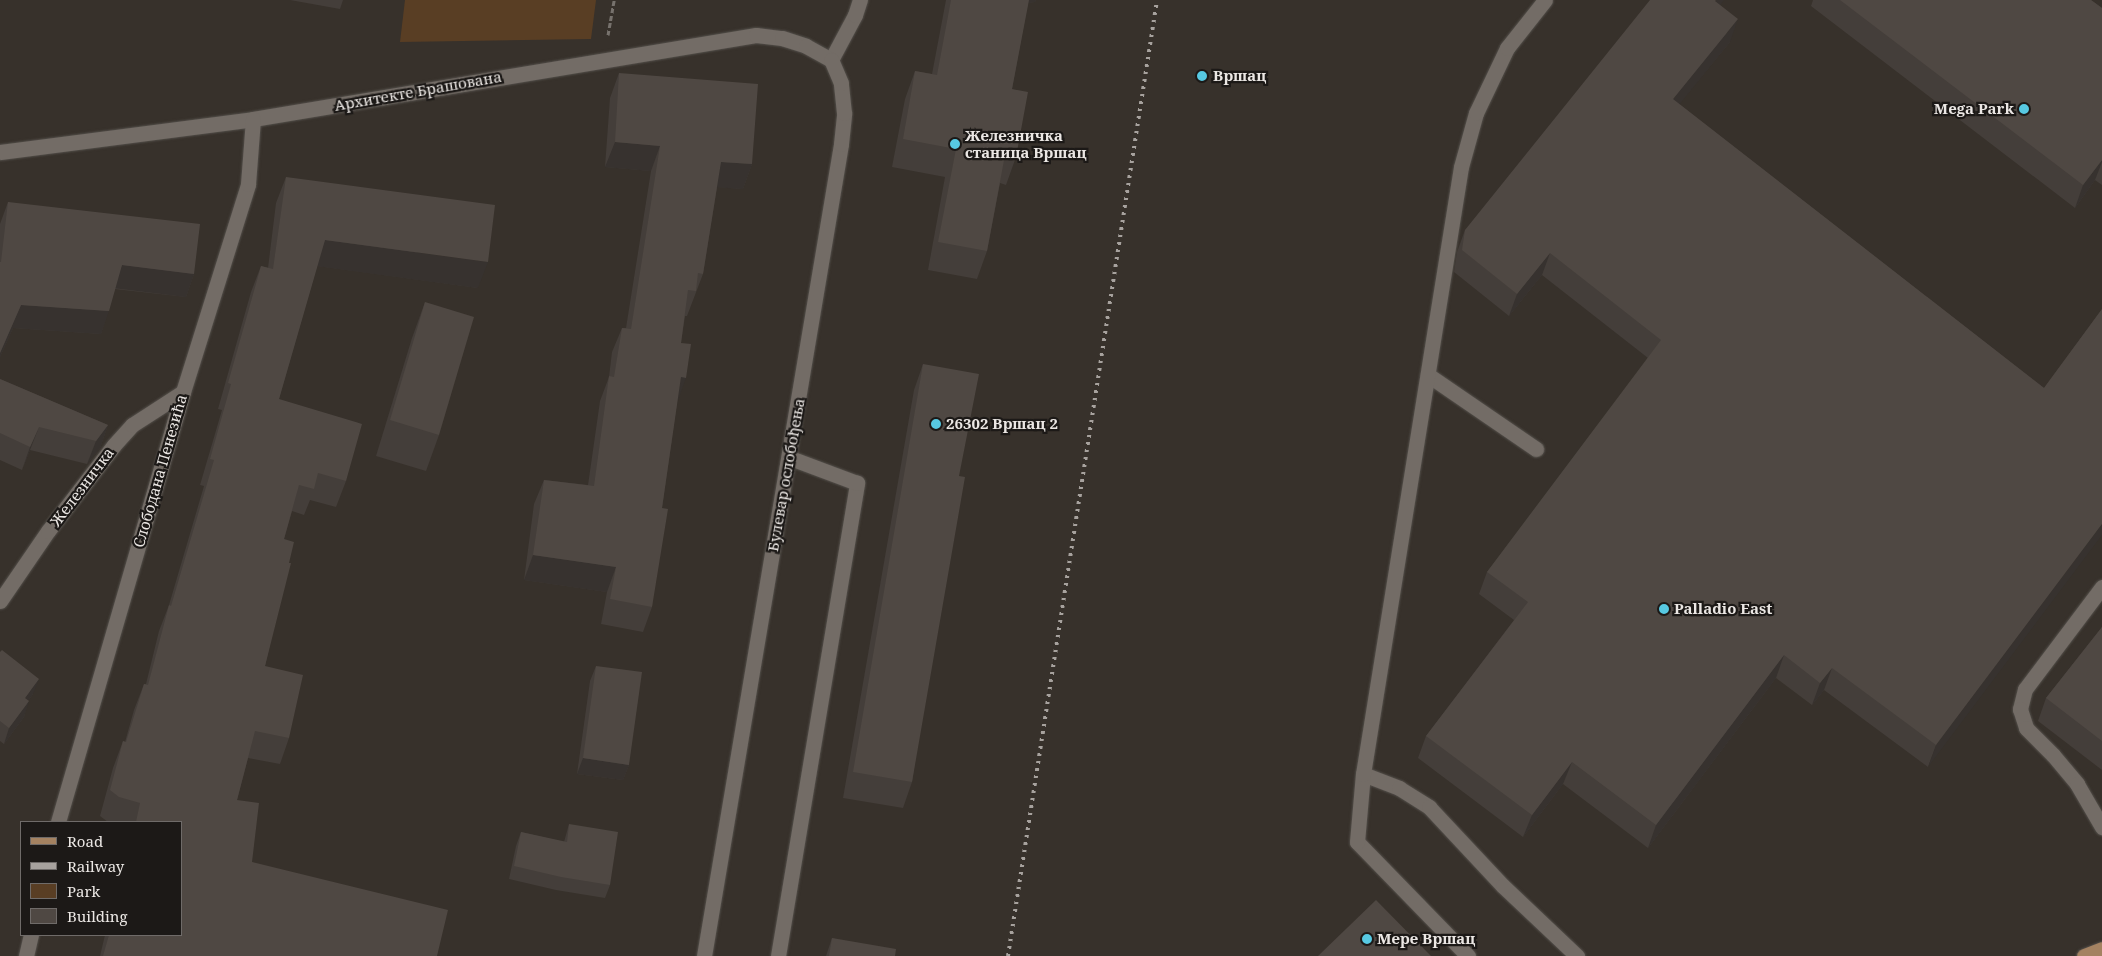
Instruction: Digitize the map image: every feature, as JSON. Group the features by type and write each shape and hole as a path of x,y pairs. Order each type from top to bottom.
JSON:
{"main road":[{"path":"2084,956 2102,949"}],"street":[{"path":"831,60 855,15 860,0"},
{"path":"1468,956 1357,842 1364,774 1461,168 1476,113 1507,48 1545,0"},
{"name":"Архитекте Брашована","path":"0,152 253,119 756,35 782,38 806,46 831,60"},
{"name":"Булевар ослобођења","path":"704,956 790,458 841,144 844,113 841,83 831,60"},
{"name":"Слободана Пенезића","path":"58,821 183,392 248,184 253,119"},
{"path":"1428,375 1536,449"},
{"name":"Железничка","path":"0,601 48,531 114,445 132,425 183,392"},
{"path":"778,956 857,484 790,458"},
{"path":"2102,588 2025,690 2020,709 2026,728 2053,755 2077,784 2102,827"},
{"path":"1364,774 1399,788 1429,807 1503,886 1577,956"},
{"path":"26,956 31,936"}],"path":[{"path":"604,60 614,0"}],"green space":[{"path":"405,0 596,0 591,39 400,42"}],"building":[{"name":"Железничка станица Вршац","path":"951,0 1029,0 1012,89 1028,92 1016,157 1005,155 987,251 938,242 956,149 903,139 915,71 937,75"},
{"path":"1650,0 1716,0 1738,19 1673,99 2044,388 2102,309 2102,524 1936,745 1832,668 1820,683 1784,655 1656,825 1572,762 1532,815 1426,736 1528,602 1487,572 1661,340 1550,253 1517,294 1462,250 1465,230"},
{"name":"Mega Park","path":"1840,0 2091,0 2102,8 2102,160 2083,185"},
{"path":"619,73 758,84 752,164 721,162 703,274 698,273 696,291 688,290 681,343 691,344 686,378 681,377 662,508 668,509 652,607 610,599 616,567 533,555 544,480 594,486 609,376 614,377 622,328 631,329 660,146 615,142"},
{"path":"286,177 495,205 488,262 325,240 279,399 362,424 346,481 318,473 314,489 299,485 284,539 294,542 289,563 291,563 265,666 303,675 289,738 255,731 237,800 259,803 252,862 448,910 437,956 103,956 109,936 182,936 182,821 136,821 140,803 119,797 110,790 123,741 126,742 144,684 148,685 169,605 171,606 214,460 210,459 231,384 228,383 261,266 273,269"},
{"path":"8,202 200,224 194,274 122,265 109,311 21,305 0,353 0,262"},
{"path":"425,302 474,317 439,435 390,420"},
{"path":"923,364 979,374 959,476 965,477 912,782 853,772"},
{"path":"0,379 108,425 96,441 39,427 30,447 0,433"},
{"path":"2102,627 2102,741 2046,698"},
{"path":"2,650 39,679 25,698 29,701 9,728 0,721 0,652"},
{"path":"596,666 642,672 629,765 583,758"},
{"path":"569,824 618,832 610,885 561,877 514,866 521,832 567,842"},
{"path":"1376,900 1431,956 1318,956"},
{"path":"832,938 896,949 895,956 829,956"}],"railway":[{"path":"1008,956 1157,0"}],"place":[{"name":"Вршац","path":"1202,76"},
{"name":"Mega Park","path":"2024,109"},
{"name":"Железничка станица Вршац","path":"955,144"},
{"name":"26302 Вршац 2","path":"936,424"},
{"name":"Palladio East","path":"1664,609"},
{"name":"Мере Вршац","path":"1367,939"}]}
